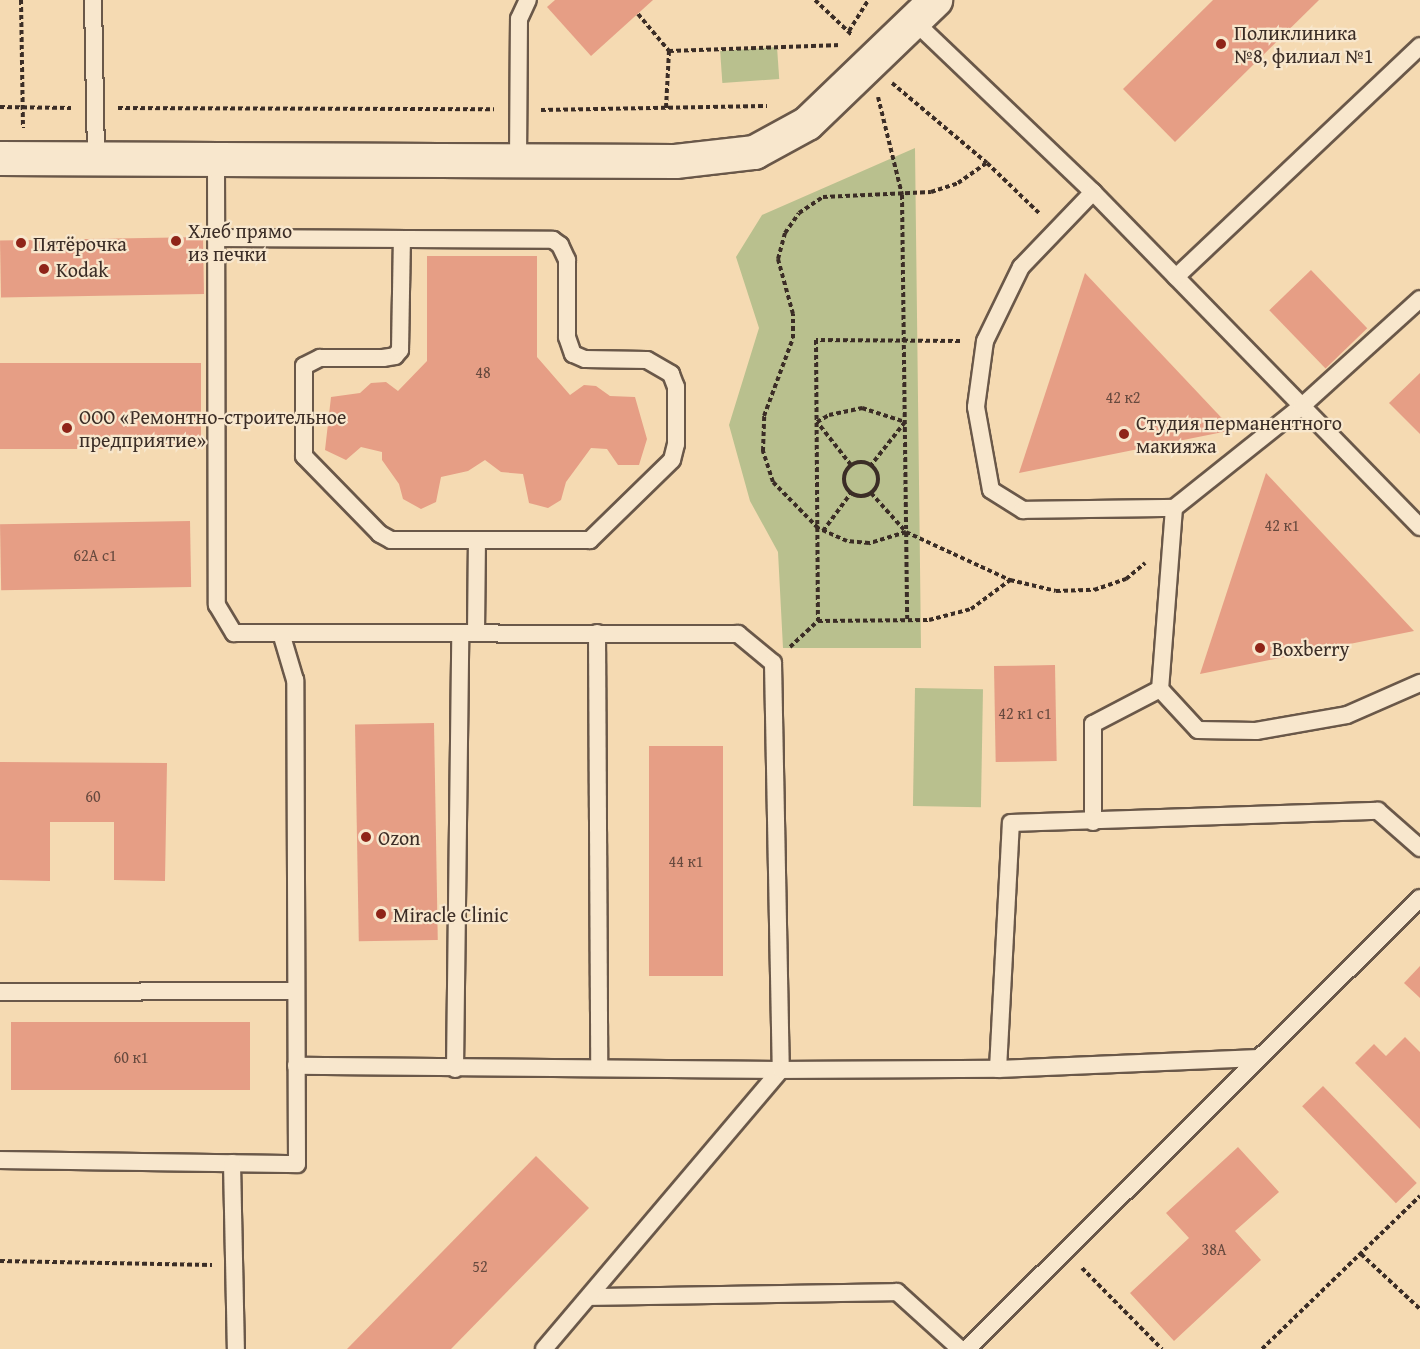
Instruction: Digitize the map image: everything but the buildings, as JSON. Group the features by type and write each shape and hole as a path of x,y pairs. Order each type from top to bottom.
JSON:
{"street":[{"path":"11,159 675,161 754,152 807,123 859,49 924,11"}],"lane":[{"path":"93,0 96,159"},
{"path":"518,160 519,19 528,0"},
{"path":"924,11 1093,192 1420,526"},
{"path":"1176,277 1420,46"},
{"path":"216,160 217,605 234,633 738,634 773,663 781,1070 592,1297 544,1349"},
{"path":"1093,192 1022,267 985,341 976,407 991,490 1023,510 1174,508 1302,406 1420,299"},
{"path":"216,238 553,240 564,251 567,260 567,337 573,354 585,359 647,360 670,374 676,387 676,444 672,460 596,536 580,541 477,541 385,537 309,463 301,449 304,366 320,358 383,358 395,356 400,350 402,240"},
{"path":"1174,508 1160,689 1198,729 1256,731 1347,715 1420,683"},
{"path":"455,1069 468,633 477,541"},
{"path":"0,1160 297,1164 294,991 295,680 281,633"},
{"path":"597,633 599,1067"},
{"path":"1093,822 1092,724 1160,689"},
{"path":"998,1069 1011,823 1378,811 1420,848"},
{"path":"967,1349 1420,898"},
{"path":"0,992 294,991"},
{"path":"296,1066 455,1069 599,1067 781,1070 998,1069 1259,1058"},
{"path":"232,1163 236,1349"},
{"path":"592,1297 897,1293 960,1349"}],"path":[{"path":"11,159 22,108 21,0"},
{"path":"815,0 849,32 859,49 902,195 907,621"},
{"path":"849,32 868,0"},
{"path":"638,14 669,51 666,109"},
{"path":"669,51 859,49 987,163 1057,231"},
{"path":"0,107 519,110 776,106"},
{"path":"906,532 869,543 847,541 818,528 773,482 763,451 764,416 792,338 793,314 778,259 785,233 799,213 823,196 902,195 930,192 958,183 987,163"},
{"path":"818,621 816,340 985,341"},
{"path":"817,422 829,415 861,408 905,422"},
{"path":"817,422 851,465"},
{"path":"872,465 905,422"},
{"path":"861,461 872,465 878,479 871,492 861,496 851,492 844,478 851,465 861,461"},
{"path":"823,531 851,492"},
{"path":"871,492 906,532 1010,580 1056,591 1094,590 1126,579 1172,541"},
{"path":"773,663 818,621 907,621 971,609 1010,580"},
{"path":"1262,1349 1420,1196"},
{"path":"1065,1251 1162,1349"},
{"path":"1361,1254 1420,1309"},
{"path":"0,1261 234,1266"}],"green space":[{"path":"777,47 779,79 722,83 720,51"},
{"path":"915,148 921,648 783,648 778,552 750,501 729,425 759,328 736,257 762,215"},
{"path":"915,688 983,689 981,807 913,806"}],"place":[{"name":"Поликлиника №8, филиал №1","path":"1221,44"},
{"name":"Хлеб прямо из печки","path":"176,241"},
{"name":"Пятёрочка","path":"21,243"},
{"name":"Kodak","path":"44,269"},
{"name":"ООО «Ремонтно-строительное предприятие»","path":"67,428"},
{"name":"Студия перманентного макияжа","path":"1124,434"},
{"name":"Boxberry","path":"1260,648"},
{"name":"Ozon","path":"366,837"},
{"name":"Miracle Clinic","path":"381,914"}]}
